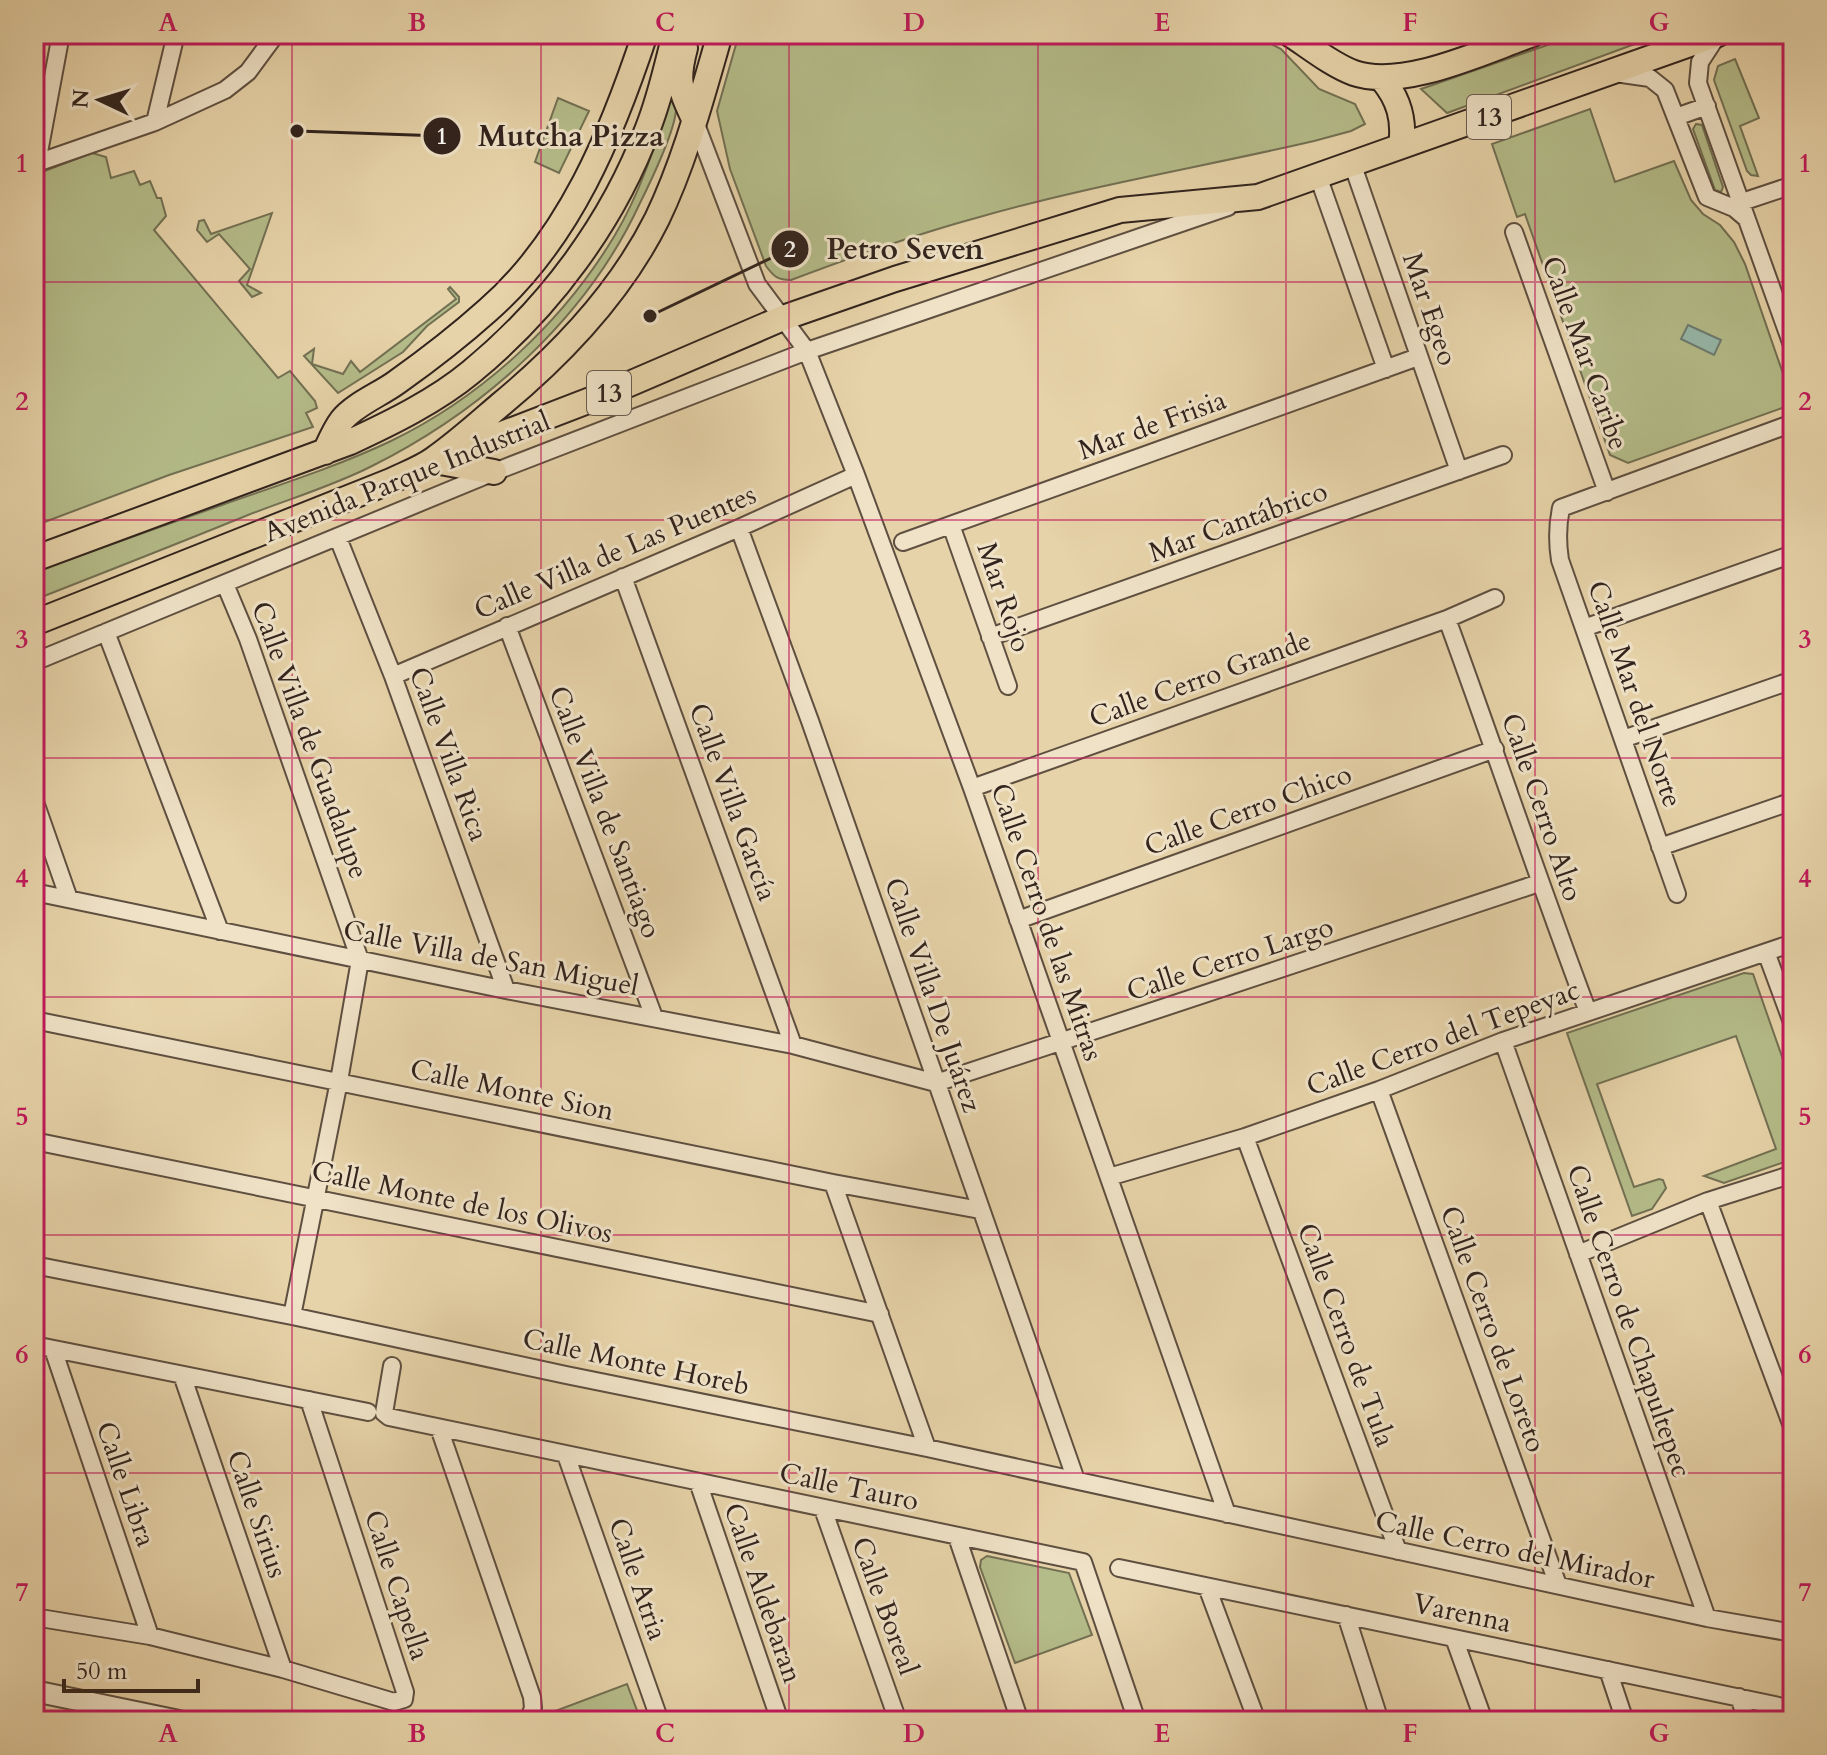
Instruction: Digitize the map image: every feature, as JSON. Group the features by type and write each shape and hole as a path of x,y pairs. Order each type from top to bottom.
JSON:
{"main road":[{"path":"325,452 344,418 414,370 489,309 541,253 570,210 602,145 645,34"},
{"path":"40,555 325,452 410,411 469,374 514,334 549,296 591,239 629,172 649,126 675,34"},
{"path":"688,34 679,73 680,86 694,119"},
{"path":"34,623 391,481 432,461 534,377 569,344 616,285 658,215 694,119 720,34"},
{"name":"13","path":"1290,34 1351,72 1382,79 1416,74 1533,34"},
{"name":"13","path":"432,461 606,394 783,318 909,275 1120,210 1258,197 1718,34"},
{"path":"1416,74 1411,88 1414,109 1427,126 1439,133"},
{"path":"1382,79 1393,92 1402,118 1401,146"},
{"path":"432,461 494,472"}],"street":[{"path":"35,163 61,34"},
{"path":"155,122 176,34"},
{"path":"35,163 155,122 225,90 248,72 276,34"},
{"path":"1718,34 1698,69 1698,83 1793,348"},
{"path":"1611,73 1639,76 1657,83 1668,94 1707,197 1734,208 1748,220"},
{"path":"1676,117 1707,106"},
{"name":"Calle Cerro de las Mitras","path":"694,119 757,284 807,351 856,475 972,788 1227,1514"},
{"name":"Mar Egeo","path":"1352,163 1459,471"},
{"path":"1318,176 1386,369"},
{"path":"1742,202 1793,185"},
{"name":"Avenida Parque Industrial","path":"34,662 494,472 807,351 1258,197"},
{"name":"Calle Mar Caribe","path":"1514,232 1607,492"},
{"name":"Mar de Frisia","path":"903,542 1418,357"},
{"path":"1607,492 1793,423"},
{"name":"Mar Cantábrico","path":"990,637 1503,455"},
{"name":"Calle Villa de Las Puentes","path":"393,676 856,475"},
{"name":"Calle Mar del Norte","path":"1607,492 1561,508 1556,534 1558,547 1677,894"},
{"name":"Mar Rojo","path":"951,525 1008,686"},
{"name":"Calle Villa De Juárez","path":"739,528 1076,1480"},
{"name":"Calle Villa Rica","path":"338,538 393,676 506,990"},
{"path":"1584,628 1793,554"},
{"name":"Calle Villa García","path":"623,577 793,1045"},
{"name":"Calle Villa de Guadalupe","path":"225,584 248,639 360,960"},
{"name":"Calle Cerro Grande","path":"972,788 1447,619 1495,598"},
{"name":"Calle Cerro Alto","path":"1447,619 1495,749 1539,883 1588,1012"},
{"name":"Calle Villa de Santiago","path":"507,626 654,1017"},
{"path":"106,632 220,931"},
{"path":"1623,739 1793,680"},
{"name":"Calle Cerro Chico","path":"1018,920 1495,749"},
{"path":"34,799 69,899"},
{"path":"1660,847 1793,801"},
{"name":"Calle Cerro Largo","path":"936,1083 1539,883"},
{"name":"Calle Villa de San Miguel","path":"34,892 506,990 793,1045 936,1083"},
{"name":"Calle Cerro del Tepeyac","path":"1109,1177 1245,1137 1379,1090 1503,1041 1793,943"},
{"path":"1766,952 1793,1025"},
{"path":"292,1316 360,960"},
{"name":"Calle Monte Sion","path":"34,1020 833,1183 980,1210"},
{"name":"Calle Cerro de Chapultepec","path":"1503,1041 1707,1618"},
{"name":"Calle Cerro de Loreto","path":"1379,1090 1558,1585"},
{"name":"Calle Cerro de Tula","path":"1245,1137 1398,1551"},
{"name":"Calle Monte de los Olivos","path":"34,1141 880,1314"},
{"path":"1578,1254 1708,1201 1793,1174"},
{"path":"833,1183 927,1448"},
{"path":"1708,1201 1793,1429"},
{"name":"Calle Monte Horeb","path":"34,1265 927,1448 1227,1514"},
{"path":"34,1345 368,1412"},
{"name":"Calle Libra","path":"53,1349 150,1636"},
{"name":"Calle Tauro","path":"392,1366 385,1415 1083,1562 1137,1721"},
{"name":"Calle Sirius","path":"182,1375 283,1669"},
{"name":"Calle Capella","path":"34,1617 150,1636 283,1669 394,1702 404,1699 405,1692 309,1400"},
{"path":"439,1428 529,1689 533,1708 528,1721"},
{"name":"Calle Atria","path":"566,1455 660,1721"},
{"name":"Calle Aldebaran","path":"698,1482 780,1721"},
{"name":"Calle Boreal","path":"823,1509 898,1721"},
{"name":"Calle Cerro del Mirador","path":"1227,1514 1707,1618 1793,1633"},
{"path":"957,1537 1020,1721"},
{"name":"Varenna","path":"1119,1568 1793,1709"},
{"path":"1207,1587 1257,1721"},
{"path":"1346,1615 1380,1721"},
{"path":"1454,1638 1484,1721"},
{"path":"1608,1670 1625,1721"},
{"path":"34,1691 179,1721"},
{"path":"1739,1697 1747,1721"}],"green space":[{"path":"739,34 1252,34 1281,49 1319,89 1355,104 1365,124 1314,141 1018,207 906,239 791,280 783,279 766,266 730,169 717,111"},
{"path":"1579,34 1662,34 1447,113 1421,89"},
{"path":"1735,59 1759,118 1740,126 1758,176 1747,171 1714,80 1718,66"},
{"path":"673,89 675,116 668,141 618,245 592,285 561,322 528,357 492,388 413,443 357,473 34,600 34,572 370,450 425,423 488,379 518,354 571,298 615,235 641,182"},
{"path":"558,98 589,111 559,173 535,162"},
{"path":"1590,109 1615,182 1674,161 1691,200 1734,242 1745,264 1788,388 1790,401 1785,407 1628,463 1610,455 1525,214 1517,217 1492,144"},
{"path":"1696,124 1702,125 1723,187 1721,192 1715,190 1693,129"},
{"path":"92,153 106,157 111,178 134,171 140,185 150,181 157,198 161,198 166,216 154,230 278,378 290,371 315,401 317,408 306,413 313,427 169,475 34,526 34,175"},
{"path":"272,213 247,285 261,293 252,297 239,281 250,269 219,234 207,242 197,230 199,221 204,220 211,234"},
{"path":"450,287 459,297 459,302 427,326 403,352 338,393 304,356 314,349 312,364 343,374 351,361 360,372 456,299 448,289"},
{"path":"1744,973 1753,974 1793,1088 1793,1159 1724,1183 1704,1176 1776,1149 1736,1036 1597,1084 1634,1187 1659,1179 1663,1180 1666,1188 1652,1209 1632,1216 1567,1033"},
{"path":"987,1556 1069,1573 1092,1635 1015,1663 980,1567 981,1560"},
{"path":"627,1684 641,1721 548,1721 550,1713"}],"shaded area":[{"path":"1688,325 1721,340 1714,355 1681,339"}],"place":[{"name":"Mutcha Pizza","path":"297,131"},
{"name":"Petro Seven","path":"650,316"}]}
